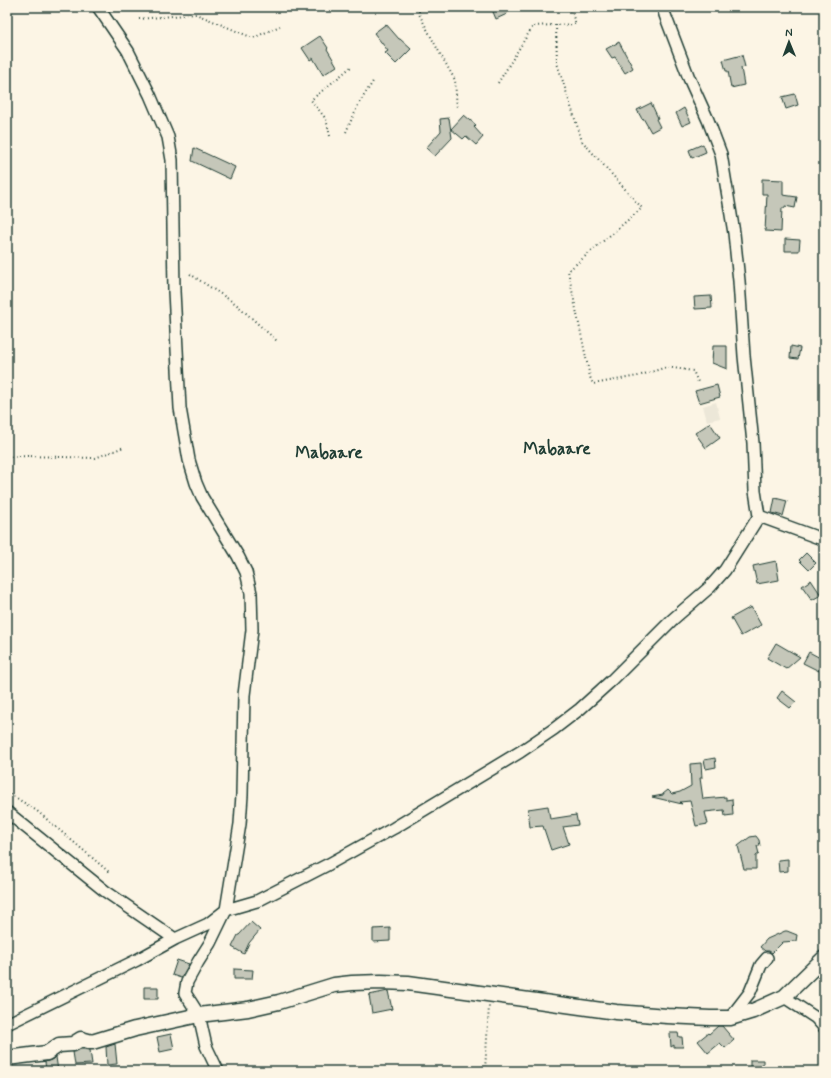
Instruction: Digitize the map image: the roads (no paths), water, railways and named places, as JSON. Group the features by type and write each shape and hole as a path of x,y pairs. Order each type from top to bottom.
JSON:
{"street":[{"path":"98,7 128,51 150,95 168,137 172,160 174,291 180,400 189,460 202,497 246,572 251,593 252,630 244,695 240,824 226,910 210,944 187,982 185,993 199,1015 206,1046 218,1071"},
{"path":"7,1024 138,960 175,939 208,924 226,910 257,901 329,864 394,828 520,752 580,709 612,680 672,620 710,587 725,570 759,516 755,491 753,443 734,233 721,154 708,120 688,78 663,7"},
{"path":"759,516 819,538 824,537"},
{"path":"7,812 106,891 175,939"},
{"path":"730,1018 750,992 761,965 767,958"},
{"path":"7,1058 47,1053 59,1045 73,1044 81,1039 92,1042 136,1029 199,1015 248,1009 279,1002 334,985 352,983 408,983 616,1012 667,1016 730,1018 753,1011 784,997 824,958"},
{"path":"784,997 816,1018 824,1027"}],"district":[{"name":"Mabaare","path":"557,448"},
{"name":"Mabaare","path":"329,452"}]}
